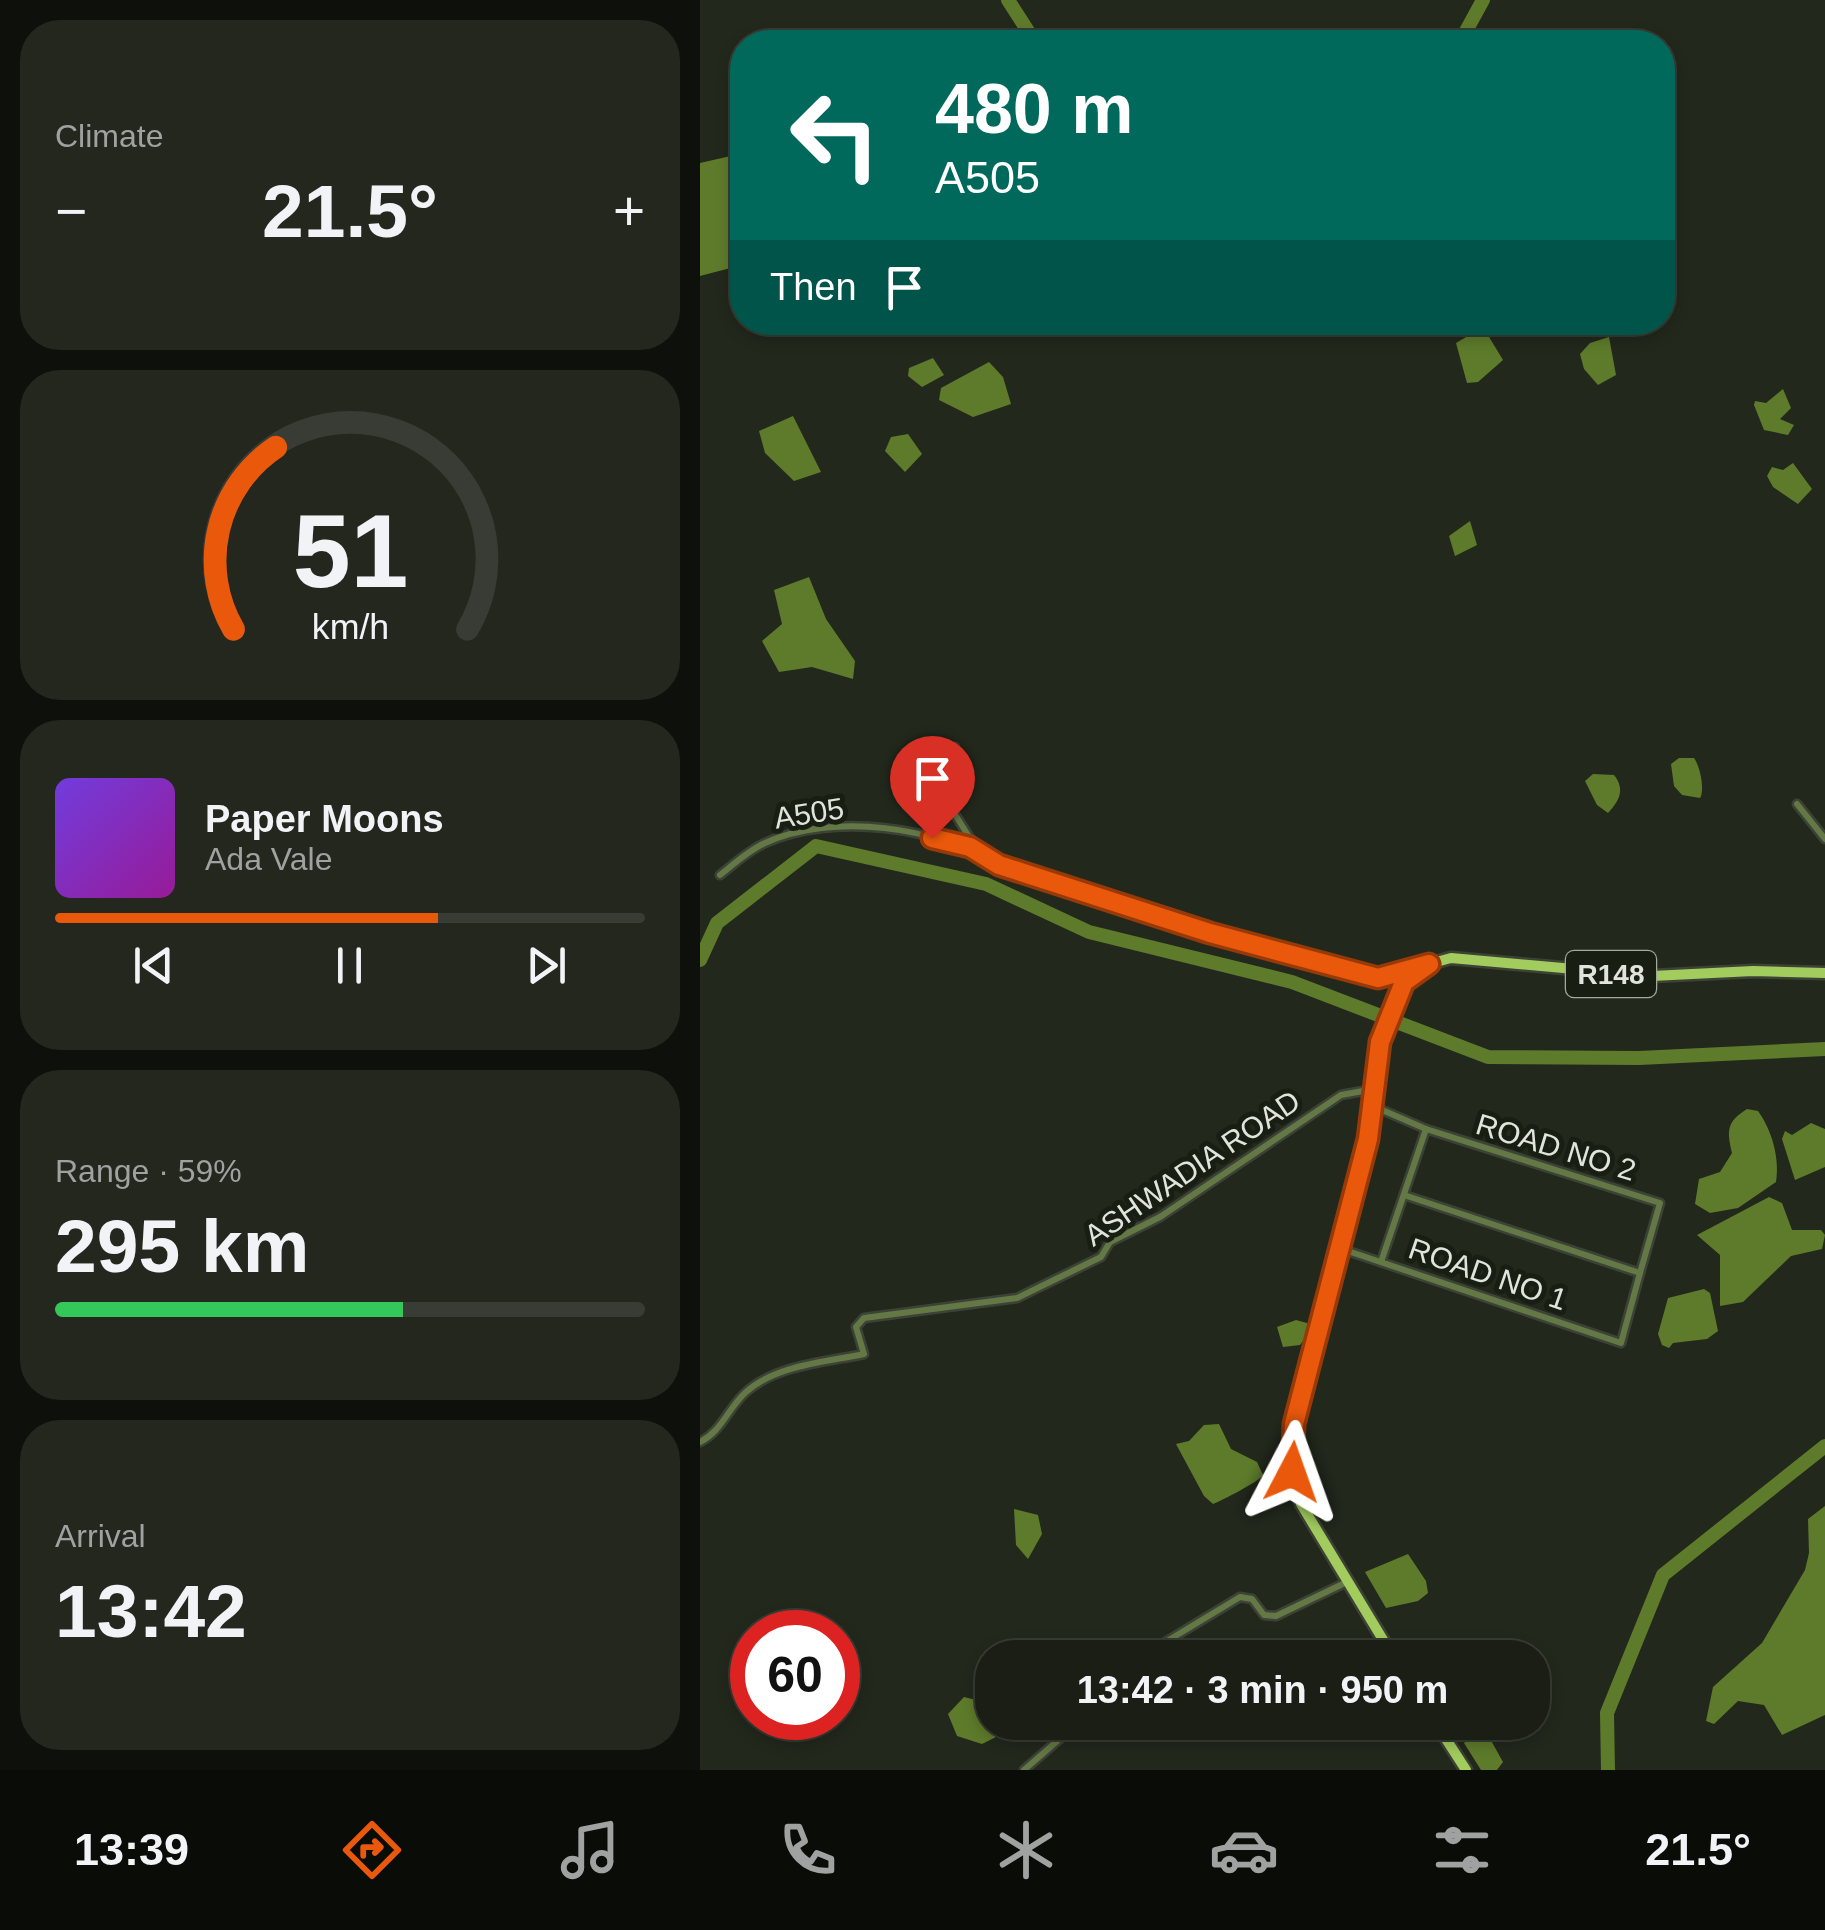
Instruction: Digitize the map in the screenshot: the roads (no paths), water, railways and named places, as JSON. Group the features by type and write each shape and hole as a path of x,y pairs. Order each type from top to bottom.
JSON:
{"main road":[{"name":"R148","path":"1429,964 1451,958 1652,976 1753,971 1825,973"},
{"path":"1383,1640 1301,1504 1292,1472 1294,1424 1373,1106 1380,1042 1404,982 1429,964"},
{"path":"1447,1740 1466,1770"}],"street":[{"path":"955,747 928,770 978,852"},
{"path":"1796,804 1825,838"},
{"name":"A505","path":"720,875 760,844 786,834 894,828 978,852 999,865 1210,933 1378,978 1429,964"},
{"name":"ASHWADIA ROAD","path":"700,1442 718,1432 729,1410 764,1378 864,1354 856,1327 864,1318 1018,1298 1102,1257 1110,1242 1160,1218 1341,1095 1376,1088"},
{"path":"1373,1106 1426,1129 1381,1262"},
{"name":"ROAD NO 2","path":"1426,1129 1660,1203 1640,1273"},
{"path":"1404,1195 1640,1273"},
{"name":"ROAD NO 1","path":"1340,1248 1622,1343 1640,1273"},
{"path":"1169,1640 1240,1597 1252,1600 1264,1616 1276,1616 1347,1582"},
{"path":"1024,1770 1058,1740"}],"waterway":[{"path":"1008,0 1027,30"},
{"path":"1467,30 1483,0"},
{"path":"700,960 717,923 816,846 986,884 1089,932 1292,982 1488,1057 1639,1058 1825,1049"},
{"path":"1608,1770 1607,1713 1663,1575 1825,1446"}]}
